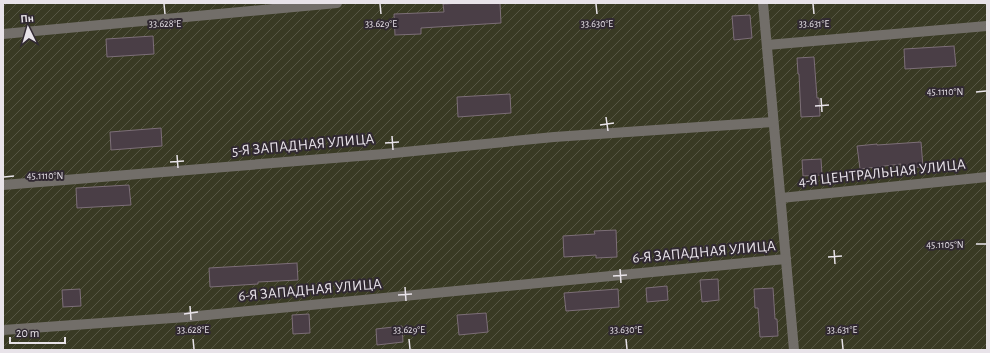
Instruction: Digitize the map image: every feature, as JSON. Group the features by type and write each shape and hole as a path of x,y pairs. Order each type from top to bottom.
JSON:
{"street":[{"path":"3,34 337,3"},
{"path":"763,3 794,350"},
{"path":"767,45 987,26"},
{"name":"5-Я ЗАПАДНАЯ УЛИЦА","path":"3,185 376,154 554,137 773,122"},
{"name":"4-Я ЦЕНТРАЛЬНАЯ УЛИЦА","path":"781,198 987,177"},
{"name":"6-Я ЗАПАДНАЯ УЛИЦА","path":"3,330 187,317 786,260"}],"green space":[{"path":"3,3 987,3 987,350 3,350"}],"building":[{"path":"500,3 501,23 421,28 421,34 395,35 394,14 444,12 443,4"},
{"path":"750,15 752,38 734,40 732,16"},
{"path":"153,36 154,54 107,57 106,39"},
{"path":"954,46 956,66 905,69 904,49"},
{"path":"814,57 820,116 801,117 797,58"},
{"path":"510,94 511,113 458,117 457,97"},
{"path":"161,128 162,146 111,150 110,132"},
{"path":"921,142 923,167 901,168 901,164 860,169 857,146"},
{"path":"821,159 822,175 803,176 802,160"},
{"path":"129,185 131,205 77,208 76,188"},
{"path":"616,230 617,257 596,258 596,255 564,257 563,236 595,234 594,231"},
{"path":"297,263 298,280 210,287 209,268"},
{"path":"718,279 719,300 702,302 700,280"},
{"path":"667,286 668,300 647,302 646,288"},
{"path":"773,288 775,319 777,319 778,336 760,337 758,308 755,308 754,289"},
{"path":"80,289 81,306 63,307 62,290"},
{"path":"618,289 619,307 566,311 564,293"},
{"path":"486,313 488,332 459,335 457,315"},
{"path":"309,314 310,333 293,334 292,315"},
{"path":"402,326 403,342 377,345 376,329"}]}
